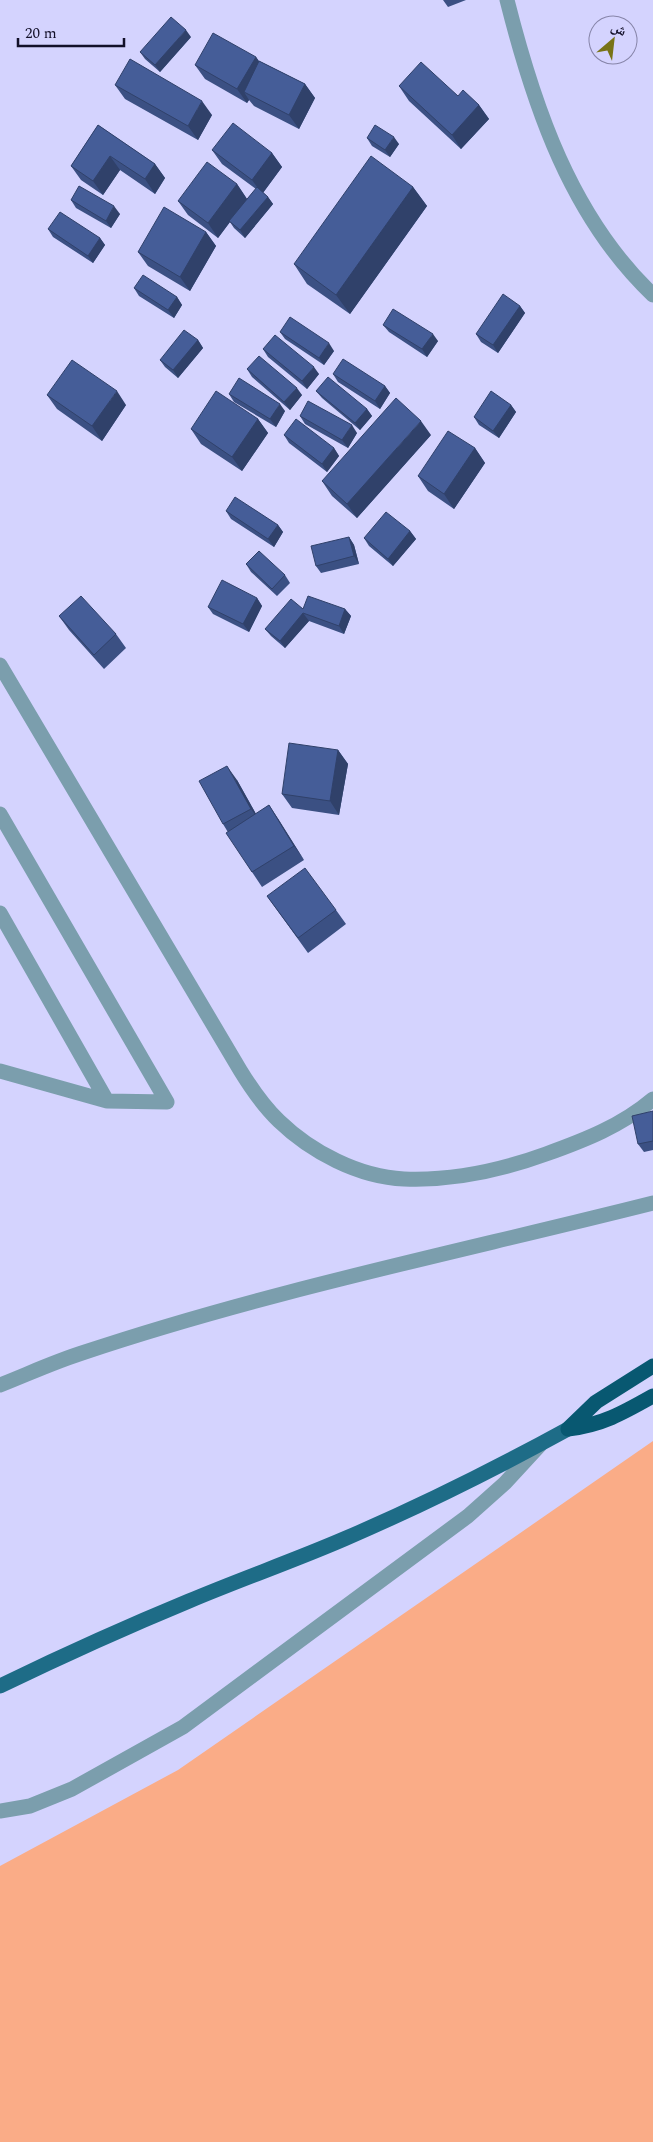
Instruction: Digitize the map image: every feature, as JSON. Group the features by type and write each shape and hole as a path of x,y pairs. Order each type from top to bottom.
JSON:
{"highway":[{"path":"568,1429 601,1398 653,1366"},
{"path":"568,1429 601,1423 617,1417 653,1396"}],"main road":[{"path":"0,1686 140,1622 343,1540 410,1510 568,1429"}],"street":[{"path":"507,0 531,85 551,141 569,180 590,218 616,254 653,295"},
{"path":"0,665 257,1097 278,1121 303,1141 354,1168 378,1174 403,1179 467,1175 529,1161 587,1140 615,1127 653,1099"},
{"path":"0,814 167,1102 107,1102 0,1071"},
{"path":"0,912 107,1102"},
{"path":"0,1385 83,1352 184,1321 405,1262 653,1203"},
{"path":"0,1811 30,1806 72,1788 145,1750 183,1727 468,1516 505,1483 541,1444"}],"shaded area":[{"path":"653,1441 653,2142 0,2142 0,1866 178,1770"}],"building":[{"path":"171,17 186,30 155,65 140,52"},
{"path":"213,33 256,57 237,89 195,65"},
{"path":"130,59 202,101 188,126 115,85"},
{"path":"259,61 305,84 289,115 244,92"},
{"path":"421,62 458,96 463,90 479,105 452,135 399,86"},
{"path":"233,123 272,153 252,180 212,150"},
{"path":"98,125 155,164 145,179 110,156 93,181 71,166"},
{"path":"375,125 394,137 385,150 367,138"},
{"path":"371,156 413,187 336,295 294,264"},
{"path":"207,162 237,184 208,223 178,201"},
{"path":"79,186 114,206 106,221 71,200"},
{"path":"257,187 268,197 240,230 229,221"},
{"path":"164,207 206,232 180,277 138,252"},
{"path":"60,212 100,238 88,256 48,229"},
{"path":"143,275 177,297 168,310 134,288"},
{"path":"503,294 520,306 493,345 476,334"},
{"path":"393,309 433,334 422,349 383,325"},
{"path":"290,317 329,343 319,358 280,332"},
{"path":"184,330 198,340 173,370 160,360"},
{"path":"275,335 314,367 302,381 263,349"},
{"path":"259,356 297,388 284,402 247,369"},
{"path":"343,359 385,386 375,401 333,374"},
{"path":"72,360 117,391 92,426 47,395"},
{"path":"328,377 367,409 355,423 316,391"},
{"path":"239,378 280,404 270,419 229,394"},
{"path":"216,391 258,419 232,457 191,429"},
{"path":"491,391 511,405 493,431 474,417"},
{"path":"396,398 421,421 347,504 322,481"},
{"path":"308,401 352,425 342,440 300,416"},
{"path":"296,419 334,448 322,464 284,435"},
{"path":"448,431 475,448 444,494 418,476"},
{"path":"235,497 278,525 268,539 226,511"},
{"path":"386,512 410,531 388,559 364,538"},
{"path":"349,537 354,556 316,566 311,546"},
{"path":"259,551 285,575 272,589 246,564"},
{"path":"222,580 257,598 243,624 208,607"},
{"path":"81,596 116,634 94,655 59,616"},
{"path":"308,596 345,609 339,626 303,613 280,641 265,629 291,599 303,609"},
{"path":"289,743 338,750 330,801 282,794"},
{"path":"227,766 251,809 223,824 199,781"},
{"path":"269,805 294,846 252,872 226,833"},
{"path":"305,868 336,910 298,938 267,896"},
{"path":"653,1111 653,1141 638,1144 632,1116"}]}
